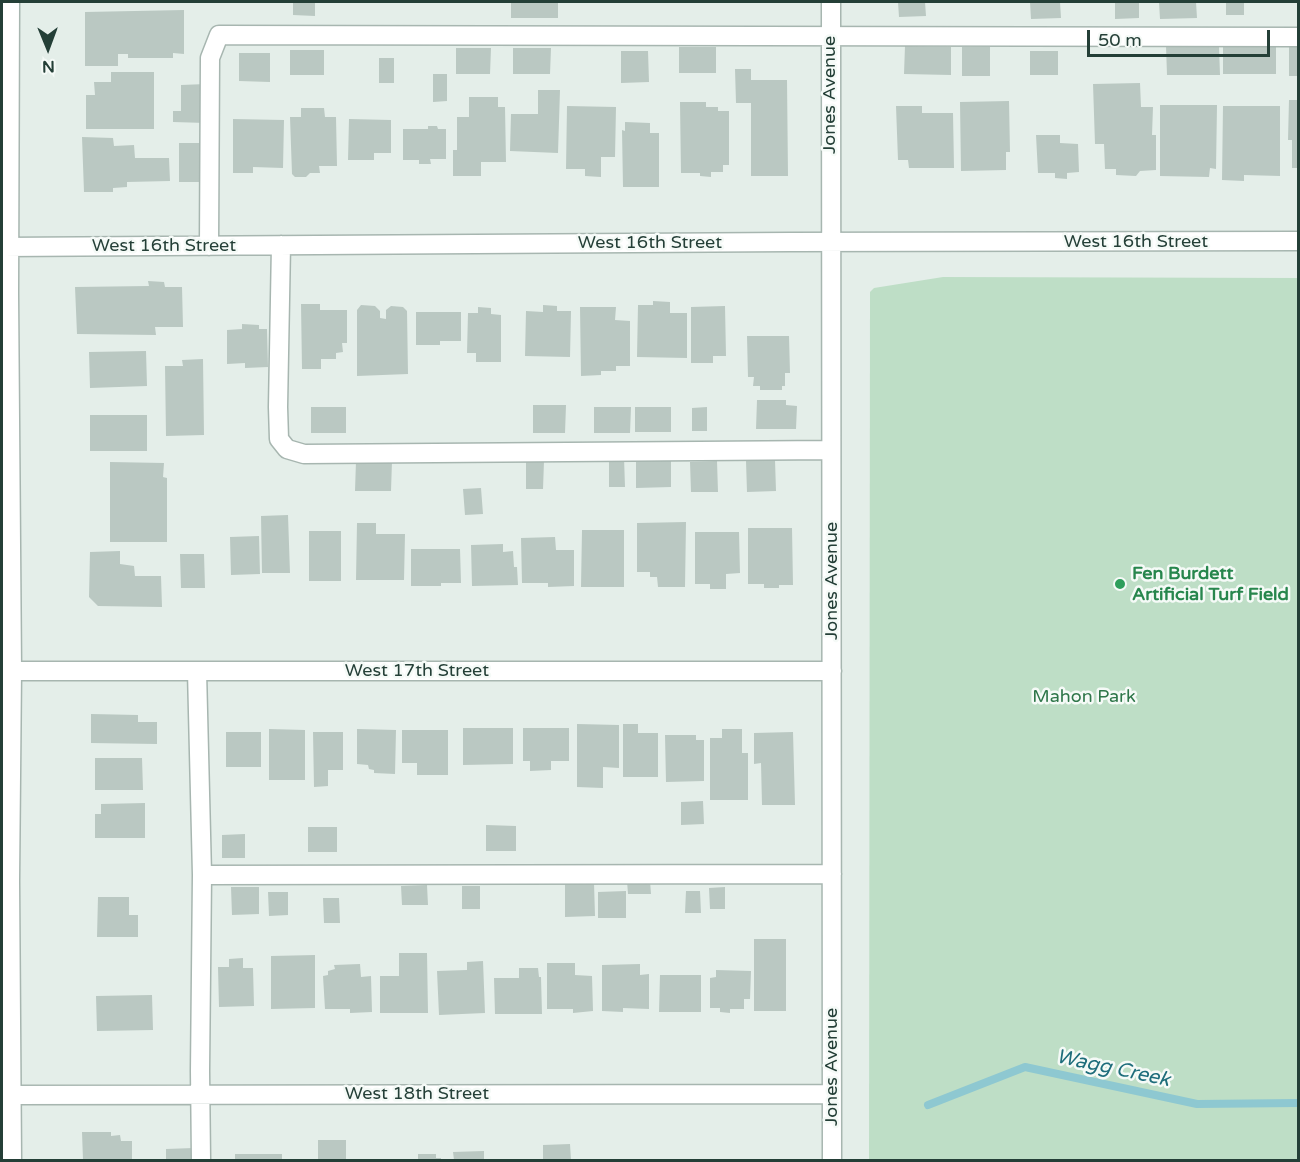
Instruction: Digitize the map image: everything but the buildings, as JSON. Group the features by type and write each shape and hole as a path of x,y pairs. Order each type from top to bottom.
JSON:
{"street":[{"path":"10,2 5,247 6,881 7,1095 12,1161"},
{"name":"Jones Avenue","path":"831,2 832,1161"},
{"path":"209,246 210,58 219,35 1299,37"},
{"name":"West 16th Street","path":"5,247 1299,241"},
{"path":"281,245 279,440 288,449 304,454 831,450"},
{"name":"West 17th Street","path":"7,671 832,671"},
{"path":"197,671 202,875 201,1161"},
{"path":"202,875 832,874"},
{"name":"West 18th Street","path":"7,1095 832,1094"}],"green space":[{"name":"Mahon Park","path":"943,277 1298,278 1298,1160 869,1160 870,292 874,288"}],"waterway":[{"name":"Wagg Creek","path":"928,1105 1025,1067 1197,1104 1298,1103"}],"place":[{"name":"Fen Burdett Artificial Turf Field","path":"1120,584"}]}
